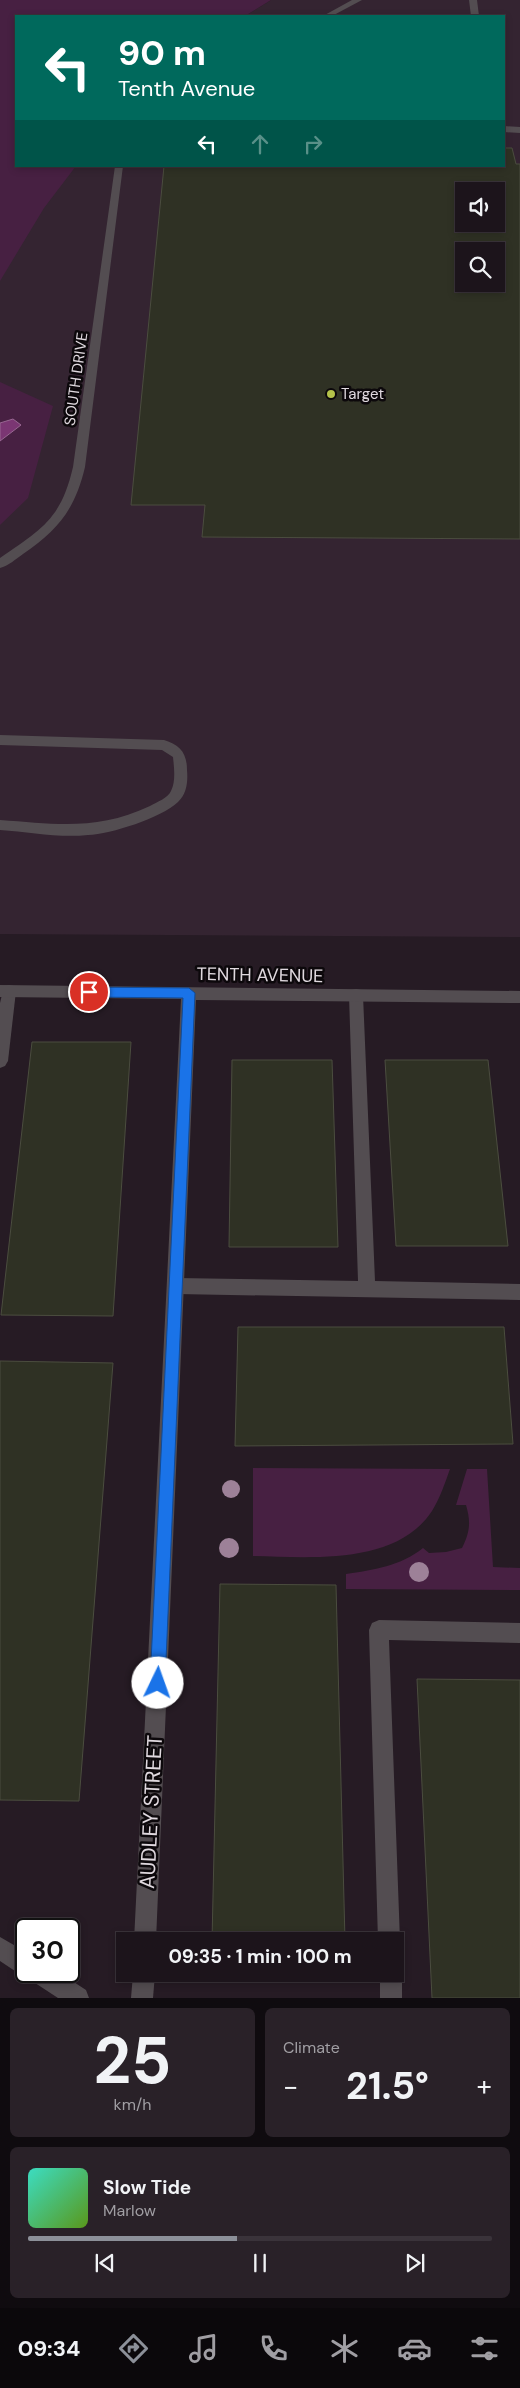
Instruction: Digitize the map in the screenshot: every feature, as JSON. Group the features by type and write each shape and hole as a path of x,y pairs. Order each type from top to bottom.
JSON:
{"street":[{"path":"333,15 358,0"},
{"path":"473,0 475,15"},
{"path":"505,129 520,130"},
{"name":"SOUTH DRIVE","path":"0,564 53,524 67,505 74,488 81,457 120,167"},
{"path":"0,740 164,745 179,754 181,763 178,793 167,804 148,813 90,830 0,825"},
{"path":"0,1061 5,991"},
{"name":"TENTH AVENUE","path":"5,991 520,997"},
{"name":"AUDLEY STREET","path":"145,1932 177,1286 189,993"},
{"path":"356,995 367,1289"},
{"path":"177,1286 520,1292"},
{"path":"390,1932 379,1630 520,1633"},
{"path":"0,1948 15,1958"},
{"path":"142,1998 143,1982"},
{"path":"390,1982 391,1998"},
{"path":"55,1983 78,1998"}],"shaded area":[{"path":"0,0 271,0 247,15 15,15 15,167 75,167 44,208 0,281"},
{"path":"271,0 520,0 520,937 0,934 0,166 505,167 505,15 247,15"},
{"path":"0,382 53,406 28,498 0,525 0,441 21,425 13,419 0,423"},
{"path":"13,419 21,425 0,441 0,423"},
{"path":"253,1468 450,1469 432,1511 416,1529 397,1541 374,1550 350,1554 300,1557 253,1556"},
{"path":"467,1469 487,1469 493,1567 520,1568 520,1590 346,1589 346,1574 376,1569 396,1563 423,1548 429,1553 446,1552 462,1548 467,1537 469,1517 466,1505 456,1505"}],"building":[{"name":"Target","path":"505,148 512,148 516,164 520,164 520,539 202,537 205,505 131,505 164,167 505,167"},
{"path":"32,1042 131,1042 113,1316 1,1315"},
{"path":"232,1060 332,1060 338,1247 229,1247"},
{"path":"385,1060 488,1060 508,1246 396,1246"},
{"path":"238,1327 504,1327 513,1444 235,1446"},
{"path":"0,1361 113,1363 79,1801 0,1800"},
{"path":"220,1584 336,1585 345,1932 212,1932"},
{"path":"417,1679 520,1680 520,1998 432,1998"}],"place":[{"name":"Target","path":"331,394"}],"route":[{"path":"89,992 189,993 158,1683"}]}
